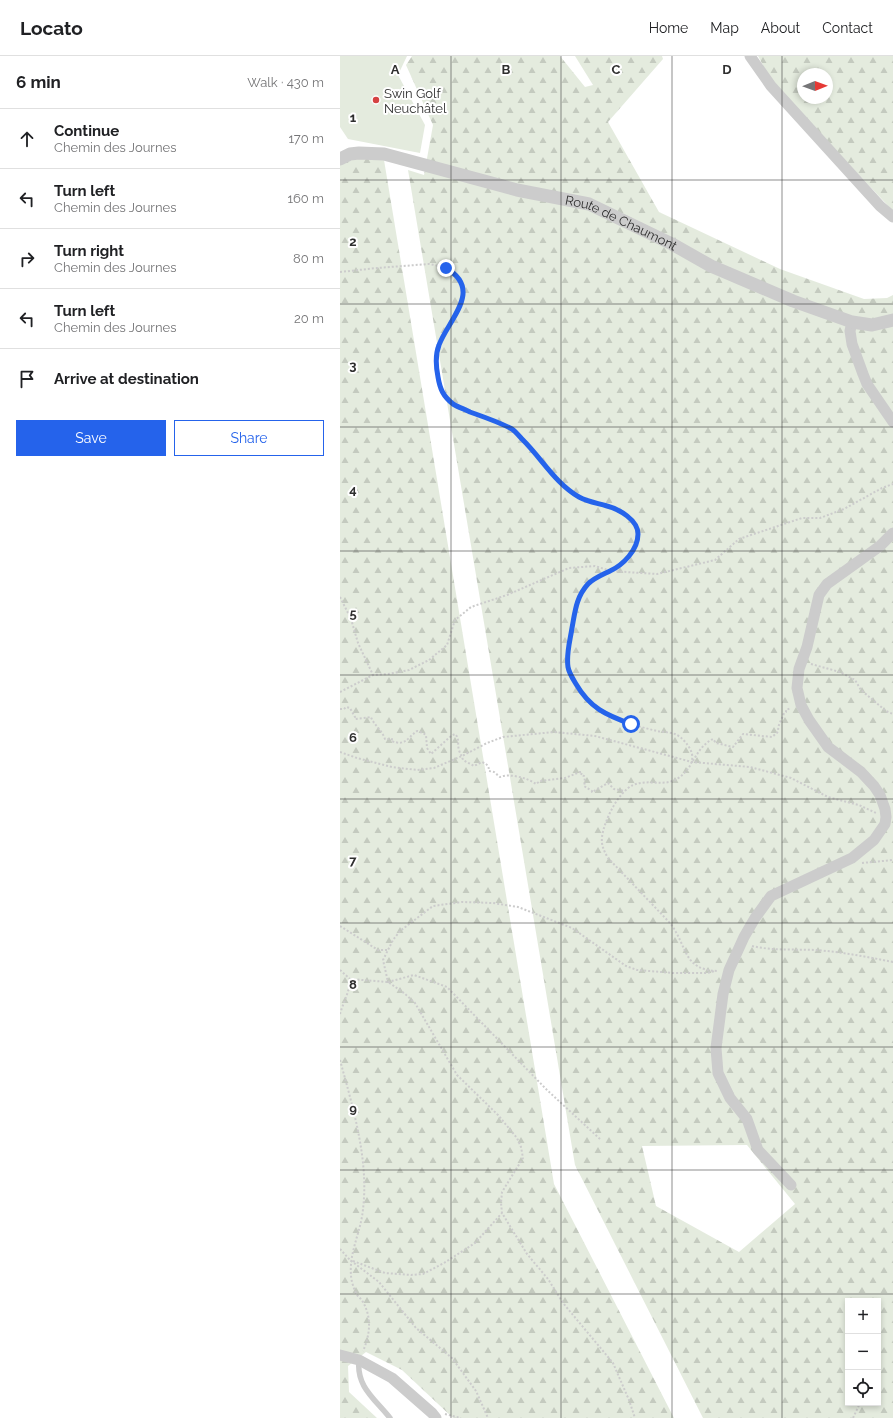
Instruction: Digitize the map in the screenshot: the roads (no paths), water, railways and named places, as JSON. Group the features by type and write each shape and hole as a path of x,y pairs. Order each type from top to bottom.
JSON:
{"street":[{"path":"750,56 771,86 880,206 893,217"},
{"name":"Route de Chaumont","path":"341,156 359,153 384,154 517,190 589,204 672,244 711,266 793,301 852,322 872,325 893,320"},
{"path":"852,322 850,331 852,344 863,374 893,422"},
{"path":"791,1185 758,1150 746,1119 730,1098 718,1073 716,1048 723,994 729,970 744,937 755,918 771,896 852,858 874,840 884,824 886,817 882,800 874,786 861,772 828,747 809,720 800,702 797,688 799,669 807,647 820,595 827,584 880,546 893,533"},
{"path":"340,1355 359,1360 392,1378 436,1418"}],"lane":[{"path":"359,1360 358,1371 368,1394 390,1418"}],"place":[{"name":"Swin Golf Neuchâtel","path":"376,100"}]}
